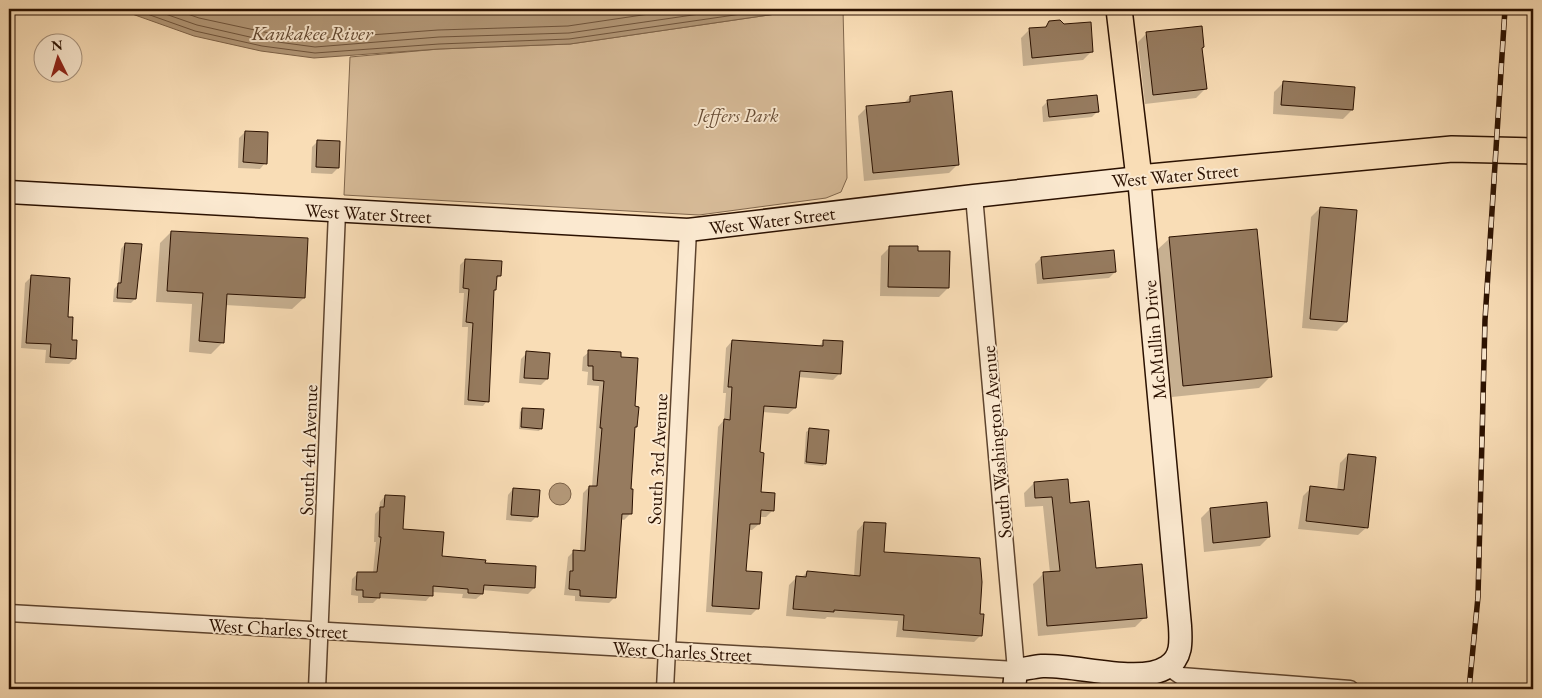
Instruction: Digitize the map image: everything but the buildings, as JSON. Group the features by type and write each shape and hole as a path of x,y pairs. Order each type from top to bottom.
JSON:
{"main road":[{"name":"McMullin Drive","path":"1119,9 1139,178 1180,634 1178,656 1168,667"},
{"name":"West Water Street","path":"9,192 337,212 688,230 1139,178 1452,149 1533,151"},
{"name":"West Charles Street","path":"1015,680 1042,666 1134,674 1155,673 1168,667"}],"street":[{"name":"South Washington Avenue","path":"974,196 1015,680"},
{"name":"South 4th Avenue","path":"317,689 321,630 337,212"},
{"name":"South 3rd Avenue","path":"665,689 688,230"},
{"name":"West Charles Street","path":"9,613 668,650 1015,680"},
{"path":"1168,667 1181,676 1350,689"}],"green space":[{"name":"Jeffers Park","path":"810,9 843,9 847,178 841,192 826,198 699,215 344,195 350,57 439,49 570,44"}],"water":[{"name":"Kankakee River","path":"118,9 810,9 570,44 439,49 314,58 261,51 194,36"},
{"path":"560,483 568,486 571,494 568,502 560,505 552,502 549,494 552,486"}],"railway":[{"path":"1469,689 1478,597 1485,320 1505,9"}]}
